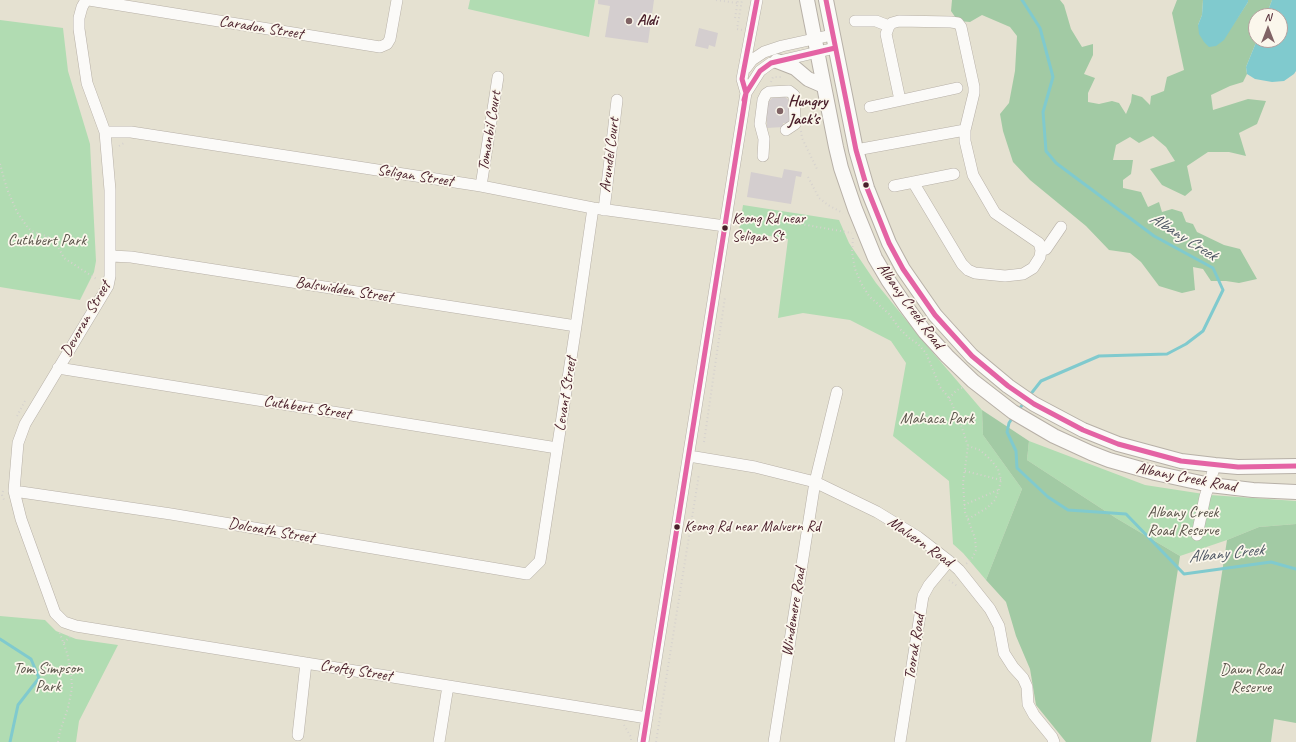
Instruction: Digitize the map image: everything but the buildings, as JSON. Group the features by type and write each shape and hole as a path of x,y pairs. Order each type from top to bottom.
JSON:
{"main road":[{"name":"Albany Creek Road","path":"808,0 838,154 850,197 875,258 888,280 925,332 947,356 973,381 998,401 1027,421 1072,446 1109,460 1155,473 1210,485 1253,490 1296,492"},
{"name":"Albany Creek Road","path":"826,0 856,150 867,188 883,229 903,270 935,315 953,337 972,356 1008,386 1034,404 1083,430 1118,444 1181,461 1238,467 1296,466"},
{"path":"771,64 795,68 808,79 824,86"},
{"path":"888,280 903,270"}],"street":[{"name":"Devoran Street","path":"64,622 55,613 50,602 9,489 18,443 25,424 108,286 110,276 110,190 105,132 84,72 79,29 79,18 86,0"},
{"name":"Caradon Street","path":"89,0 380,47 387,44 390,39 397,0"},
{"path":"643,742 689,456 730,226 746,93 742,79 748,30 757,0"},
{"path":"855,21 876,21 889,26"},
{"path":"900,100 886,34 889,26 892,23 899,21 958,23 961,27 974,94 965,130 965,142 973,174 995,213 1039,243 1041,250 1040,257 1033,268 1023,274 1005,276 975,273 968,270 962,264 913,182"},
{"path":"748,30 758,55 771,64"},
{"path":"744,72 752,60 758,55 772,49 834,42"},
{"path":"746,93 760,71 771,64 816,45"},
{"name":"Tomanbil Court","path":"481,186 498,77"},
{"path":"870,107 957,88"},
{"path":"763,156 764,139 760,124 763,100 769,92 789,91 794,94 795,124 786,130"},
{"name":"Arundel Court","path":"598,209 617,100"},
{"path":"856,150 965,130"},
{"name":"Seligan Street","path":"105,132 131,132 481,186 598,209 730,226"},
{"path":"894,186 954,174"},
{"name":"Levant Street","path":"527,574 540,561 576,326 598,209"},
{"path":"1041,250 1046,248 1061,227"},
{"name":"Balswidden Street","path":"111,256 131,257 576,326"},
{"name":"Cuthbert Street","path":"58,368 557,448"},
{"name":"Windemere Road","path":"774,742 815,482 837,392"},
{"name":"Malvern Road","path":"689,456 755,467 815,482 877,512 918,537 949,561 960,570 990,609 999,626 1004,653 1013,667 1024,678 1027,687 1028,704 1034,715 1052,736 1054,742"},
{"path":"1198,535 1205,497 1215,465"},
{"name":"Dolcoath Street","path":"9,489 170,514 527,574"},
{"name":"Toorak Road","path":"900,742 924,596 929,585 949,561"},
{"name":"Crofty Street","path":"64,622 76,626 647,718"},
{"path":"298,735 306,663"},
{"path":"439,742 448,686"}],"path":[{"path":"716,0 737,3"},
{"path":"735,18 738,0"},
{"path":"742,0 737,29 748,30"},
{"path":"776,84 770,84 773,77 786,77"},
{"path":"801,130 802,138 817,169"},
{"path":"0,164 7,189 18,212 28,228 48,237 57,245 64,258 101,281 102,277"},
{"path":"808,177 819,198 846,215"},
{"path":"730,226 737,219 738,212"},
{"path":"737,219 772,219 854,233"},
{"path":"853,228 854,233 852,252 855,269 860,283 869,296 889,314 899,328 926,353 940,387 948,398 959,419 968,446 963,483 964,505 975,538 976,550 973,558 968,562"},
{"path":"704,442 726,296"},
{"path":"16,419 26,399"},
{"path":"968,446 980,450 990,459 998,469 1000,480 1000,489 995,500 987,508 968,519"},
{"path":"965,471 1000,480"},
{"path":"656,742 699,474"},
{"path":"5,502 2,495 9,489"},
{"path":"964,505 1000,489"},
{"path":"949,580 962,589"},
{"path":"58,742 72,688 71,671 59,629 72,634 64,643"}],"green space":[{"path":"470,0 595,0 589,37 468,9"},
{"path":"952,0 1060,0 1064,5 1071,29 1082,47 1093,44 1093,55 1084,74 1095,78 1088,93 1088,102 1099,104 1112,101 1119,103 1126,114 1131,102 1132,94 1142,97 1150,105 1151,96 1164,91 1167,77 1184,70 1172,13 1177,0 1203,0 1202,15 1198,25 1232,26 1248,0 1272,0 1269,8 1248,8 1248,48 1254,48 1246,67 1247,74 1243,82 1211,95 1213,110 1248,99 1266,101 1257,124 1239,133 1246,156 1229,152 1208,152 1187,166 1192,190 1185,196 1162,185 1150,169 1175,161 1166,147 1153,136 1139,143 1130,137 1116,145 1113,160 1133,160 1131,174 1123,180 1123,188 1141,192 1148,207 1159,202 1162,212 1172,209 1182,212 1186,222 1193,224 1197,232 1224,245 1240,249 1257,279 1239,283 1211,281 1203,269 1193,267 1195,290 1182,293 1159,286 1141,262 1130,253 1109,250 1086,226 1030,180 1013,162 1003,131 1000,114 1009,103 1015,71 1017,36 1010,27 982,15 970,22 958,21 951,11"},
{"name":"Cuthbert Park","path":"0,20 63,28 68,71 90,144 96,261 94,272 80,300 0,287"},
{"name":"Mahaca Park","path":"743,205 839,220 849,243 876,283 982,410 983,435 1022,489 986,580 963,553 953,544 949,481 893,436 906,363 891,341 850,320 803,313 778,318 788,239 739,231"},
{"path":"982,410 1029,441 1027,460 1116,518 1180,556 1151,742 1066,742 1036,705 1030,669 1016,636 1006,602 986,580 1022,489 983,435"},
{"name":"Albany Creek Road Reserve","path":"1029,441 1145,485 1210,495 1296,501 1296,524 1259,527 1180,556 1116,518 1027,460"},
{"name":"Dawn Road Reserve","path":"1296,524 1296,723 1274,719 1271,742 1196,742 1227,540 1259,527"},
{"name":"Tom Simpson Park","path":"0,616 45,620 56,631 76,639 118,645 79,721 76,742 0,742"}],"water":[{"path":"1203,0 1248,0 1224,40 1216,46 1209,47 1199,34 1198,25 1202,15"},
{"path":"1272,0 1296,0 1296,71 1284,81 1272,82 1255,79 1247,74 1246,67 1254,48 1288,48 1288,8 1269,8"}],"waterway":[{"name":"Albany Creek","path":"1022,0 1040,28 1053,77 1043,112 1046,151 1056,163 1154,236 1213,268 1223,290 1203,331 1186,344 1167,354 1099,356 1041,381 1030,395"},
{"name":"Albany Creek","path":"1018,411 1025,401"},
{"name":"Albany Creek","path":"1013,417 1009,423 1007,432 1016,451 1017,468 1048,497 1068,510 1126,514 1184,574 1271,562 1296,569"},
{"path":"0,639 31,659 39,678 18,705 10,742"}],"transit line":[{"path":"744,100 746,93 742,79 757,0"},
{"path":"826,0 856,150 867,188 889,243 903,269 935,315 972,356 1008,386 1034,404 1083,430 1118,444 1181,461 1238,467 1296,466"},
{"path":"643,742 746,93 760,71 771,63 835,48"}],"place":[{"name":"Aldi","path":"629,21"},
{"name":"Hungry Jack's","path":"780,111"},
{"name":"Keong Rd near Seligan St","path":"725,228"},
{"name":"Keong Rd near Malvern Rd","path":"677,527"}]}
